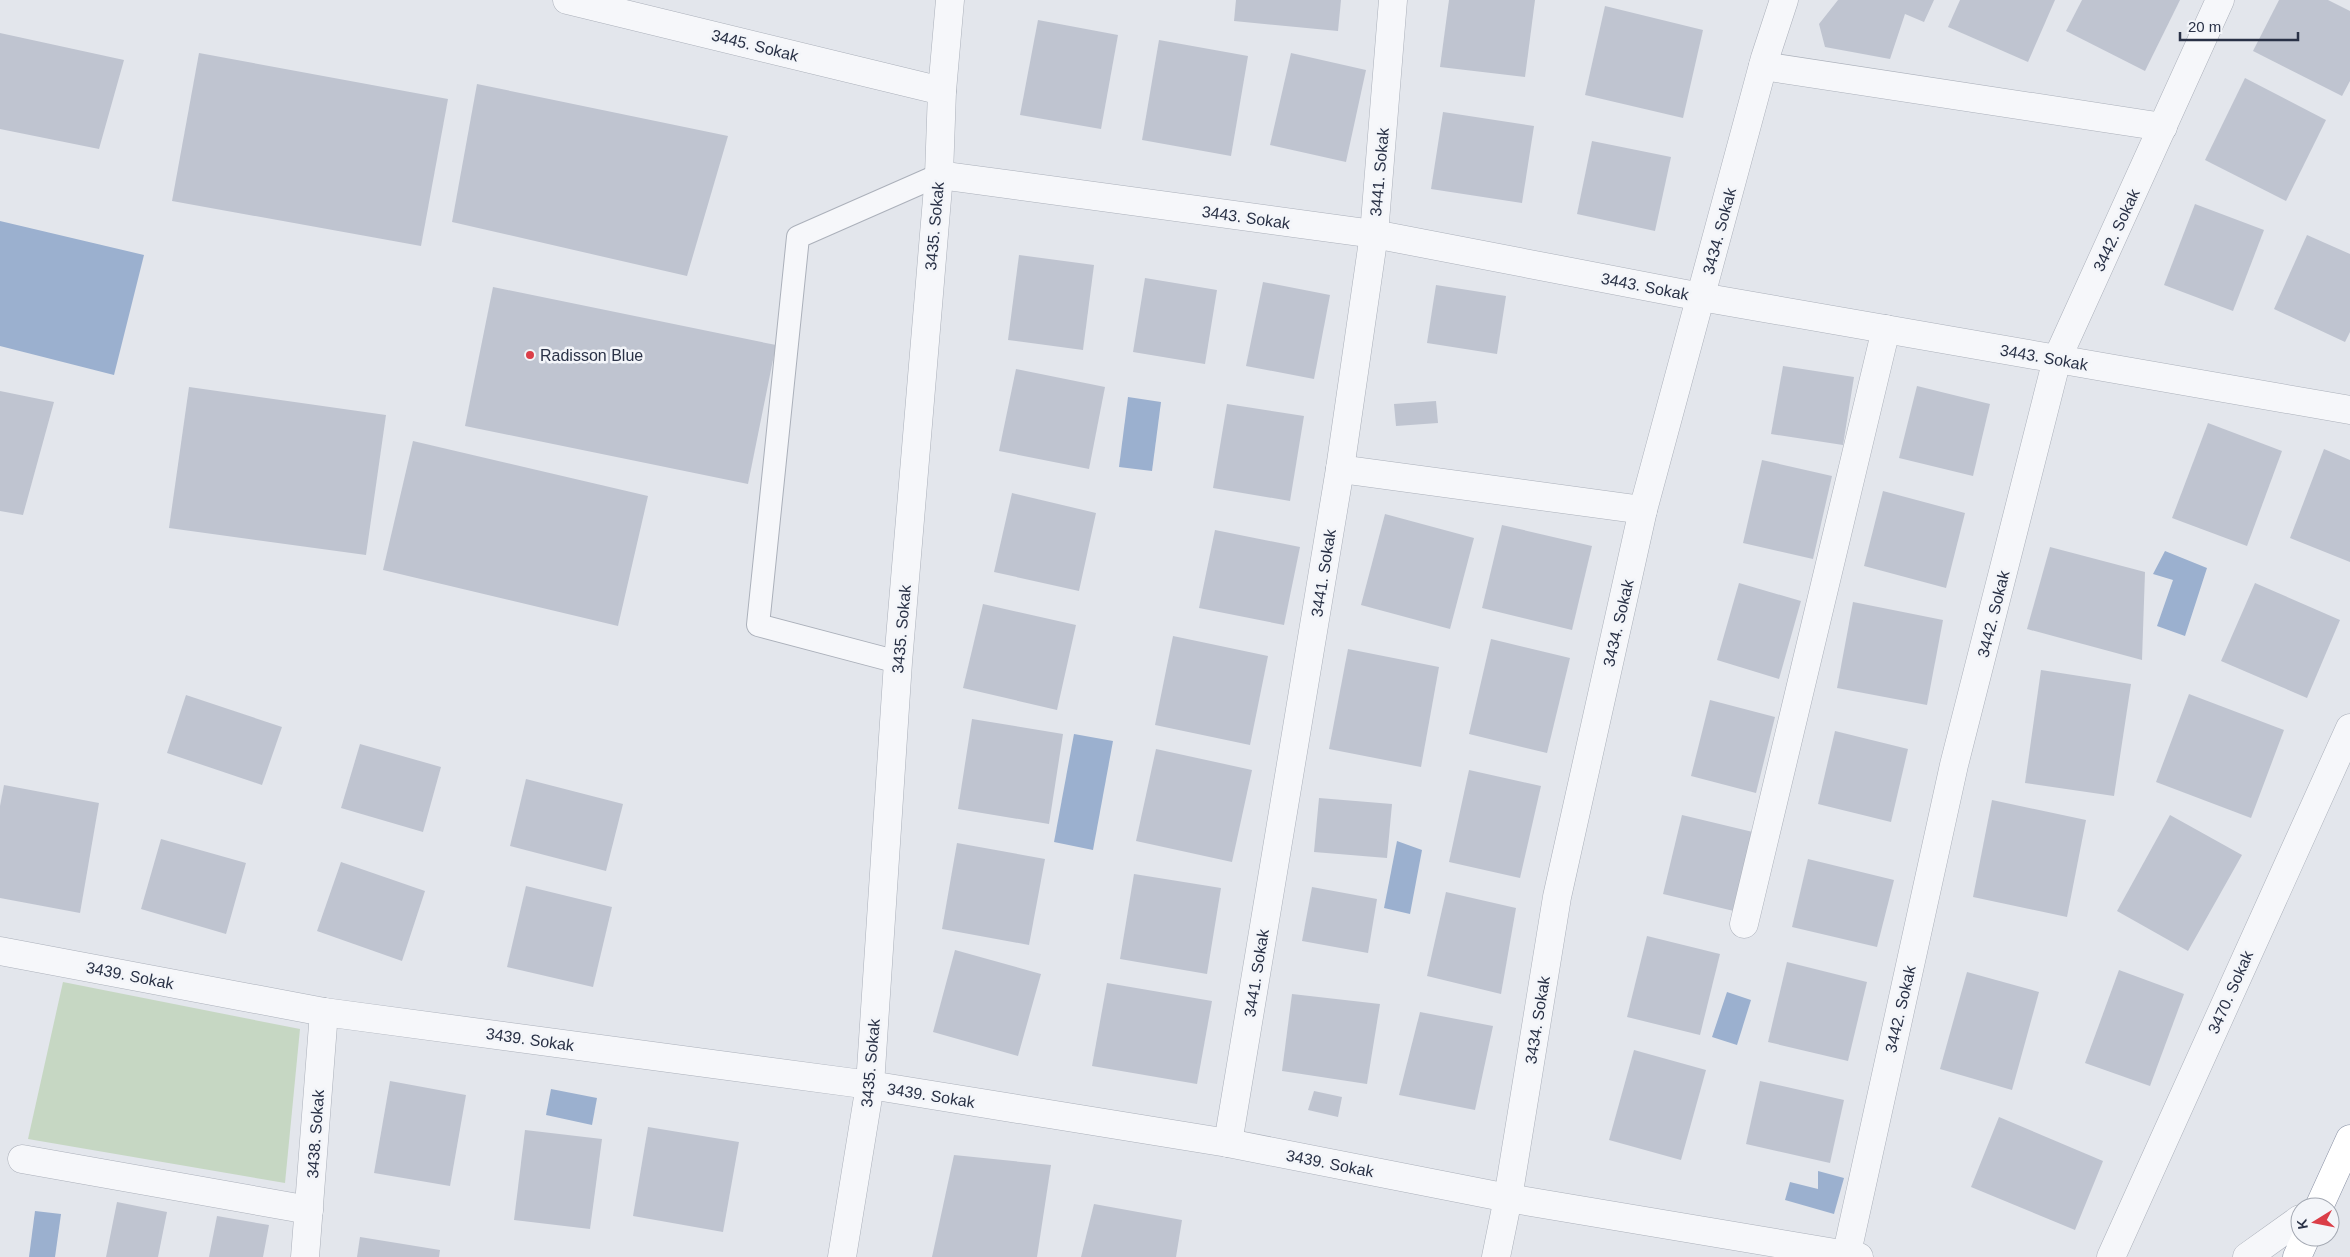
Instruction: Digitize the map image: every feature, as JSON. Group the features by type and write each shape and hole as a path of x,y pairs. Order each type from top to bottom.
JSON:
{"highway":[{"path":"2320,1197 2350,1138"}],"street":[{"name":"3445. Sokak","path":"568,0 942,90"},
{"name":"3435. Sokak","path":"842,1257 870,1084 898,662 938,175 942,90 950,0"},
{"name":"3441. Sokak","path":"1228,1144 1340,469 1374,234 1393,0"},
{"name":"3434. Sokak","path":"1496,1257 1508,1198 1557,897 1643,510 1763,66 1784,0"},
{"name":"3442. Sokak","path":"1850,1256 1954,765 2057,359 2220,0"},
{"path":"1763,66 2163,127"},
{"name":"3443. Sokak","path":"938,175 1374,234 1701,297 2350,410"},
{"path":"1744,924 1886,329"},
{"path":"1340,469 1643,510"},
{"name":"3470. Sokak","path":"2111,1257 2350,728"},
{"name":"3439. Sokak","path":"0,951 324,1012 870,1084 1228,1144 1508,1198 1850,1256"},
{"name":"3438. Sokak","path":"305,1257 324,1012"},
{"path":"22,1159 309,1210"},
{"path":"2246,1257 2290,1226"}],"lane":[{"path":"898,662 758,625 798,237 938,175"}],"green space":[{"path":"63,982 300,1029 285,1183 28,1139"}],"water":[{"path":"0,221 144,255 114,375 0,346"},
{"path":"1128,397 1161,402 1152,471 1119,467"},
{"path":"2165,551 2207,568 2185,636 2157,626 2173,580 2153,574"},
{"path":"1074,734 1113,741 1093,850 1054,842"},
{"path":"1397,841 1422,850 1410,914 1384,908"},
{"path":"1727,992 1751,1000 1737,1045 1712,1037"},
{"path":"551,1089 597,1098 592,1125 546,1115"},
{"path":"1818,1171 1844,1178 1834,1214 1785,1200 1790,1182 1818,1189"},
{"path":"35,1211 61,1214 55,1257 29,1257"}],"building":[{"path":"1236,0 1341,0 1338,31 1234,21"},
{"path":"1449,0 1535,0 1525,77 1440,67"},
{"path":"1838,0 1934,0 1924,22 1905,14 1890,59 1825,47 1819,24"},
{"path":"1960,0 2055,0 2028,62 1948,27"},
{"path":"2082,0 2180,0 2145,71 2066,31"},
{"path":"2279,0 2328,0 2350,11 2350,81 2342,96 2253,51"},
{"path":"1605,6 1703,30 1683,118 1585,95"},
{"path":"1038,20 1118,35 1101,129 1020,115"},
{"path":"0,33 124,60 99,149 0,129"},
{"path":"1159,40 1248,56 1231,156 1142,140"},
{"path":"199,53 448,99 421,246 172,201"},
{"path":"1291,53 1366,70 1346,162 1270,145"},
{"path":"2245,78 2326,120 2286,201 2205,160"},
{"path":"477,84 728,136 687,276 452,222"},
{"path":"1443,112 1534,126 1522,203 1431,189"},
{"path":"1592,141 1671,157 1655,231 1577,214"},
{"path":"2195,204 2264,230 2233,311 2164,285"},
{"path":"2307,235 2350,254 2350,332 2345,342 2274,309"},
{"path":"1019,255 1094,265 1083,350 1008,340"},
{"path":"1145,278 1217,290 1205,364 1133,352"},
{"path":"1263,282 1330,295 1314,379 1246,366"},
{"path":"1436,285 1506,296 1497,354 1427,343"},
{"path":"493,287 776,345 748,484 465,426"},
{"path":"1783,366 1854,377 1843,445 1771,434"},
{"path":"1016,369 1105,387 1089,469 999,451"},
{"path":"1917,386 1990,404 1973,476 1899,458"},
{"path":"189,387 386,415 366,555 169,528"},
{"path":"0,391 54,402 23,515 0,511"},
{"path":"1436,401 1438,423 1396,426 1394,404"},
{"path":"1227,404 1304,416 1290,501 1213,488"},
{"path":"2208,423 2282,451 2247,546 2172,518"},
{"path":"413,441 648,496 618,626 383,570"},
{"path":"2324,449 2350,460 2350,562 2290,538"},
{"path":"1762,460 1832,476 1813,559 1743,543"},
{"path":"1883,491 1965,513 1946,588 1864,566"},
{"path":"1012,493 1096,513 1079,591 994,572"},
{"path":"1385,514 1474,538 1450,629 1361,605"},
{"path":"1502,525 1592,546 1572,630 1482,608"},
{"path":"1215,530 1300,547 1284,625 1199,608"},
{"path":"2050,547 2145,572 2142,660 2027,629"},
{"path":"1739,583 1801,601 1779,679 1717,660"},
{"path":"2255,583 2340,620 2307,698 2221,661"},
{"path":"1853,602 1943,620 1927,705 1837,688"},
{"path":"983,604 1076,625 1057,710 963,688"},
{"path":"1173,636 1268,656 1250,745 1155,725"},
{"path":"1491,639 1570,658 1547,753 1469,734"},
{"path":"1348,649 1439,667 1421,767 1329,749"},
{"path":"2041,670 2131,684 2114,796 2025,783"},
{"path":"2189,694 2284,730 2251,818 2156,782"},
{"path":"186,695 282,727 262,785 167,753"},
{"path":"1710,700 1775,717 1756,793 1691,776"},
{"path":"972,719 1063,734 1049,824 958,809"},
{"path":"1835,731 1908,749 1891,822 1818,804"},
{"path":"360,744 441,767 423,832 341,808"},
{"path":"1156,749 1252,770 1232,862 1136,841"},
{"path":"1469,770 1541,786 1520,878 1449,862"},
{"path":"526,779 623,804 606,871 510,846"},
{"path":"4,785 99,803 80,913 0,898 0,806"},
{"path":"1319,798 1392,804 1387,858 1314,852"},
{"path":"1992,800 2086,820 2067,917 1973,897"},
{"path":"1682,815 1757,833 1738,912 1663,894"},
{"path":"2170,815 2242,855 2188,951 2117,911"},
{"path":"161,839 246,863 226,934 141,909"},
{"path":"957,843 1045,859 1029,945 942,929"},
{"path":"1808,859 1894,880 1877,947 1792,927"},
{"path":"341,862 425,891 402,961 317,931"},
{"path":"1134,874 1221,888 1207,974 1120,959"},
{"path":"526,886 612,907 593,987 507,967"},
{"path":"1312,887 1377,899 1368,953 1302,941"},
{"path":"1446,892 1516,908 1501,994 1427,976"},
{"path":"1647,936 1720,954 1700,1035 1627,1017"},
{"path":"955,950 1041,974 1018,1056 933,1032"},
{"path":"1787,962 1867,982 1848,1061 1768,1042"},
{"path":"2119,970 2184,994 2150,1086 2085,1063"},
{"path":"1967,972 2039,992 2012,1090 1940,1069"},
{"path":"1107,983 1212,1001 1197,1084 1092,1066"},
{"path":"1292,994 1380,1004 1367,1084 1282,1071"},
{"path":"1420,1012 1493,1026 1475,1110 1399,1095"},
{"path":"1634,1050 1706,1070 1681,1160 1609,1140"},
{"path":"390,1081 466,1095 450,1186 374,1173"},
{"path":"1760,1081 1844,1100 1830,1163 1746,1144"},
{"path":"1314,1091 1342,1097 1338,1117 1308,1110"},
{"path":"1999,1117 2103,1161 2075,1230 1971,1187"},
{"path":"648,1127 739,1142 723,1232 633,1216"},
{"path":"525,1130 602,1139 590,1229 514,1220"},
{"path":"954,1155 1051,1165 1037,1257 932,1257"},
{"path":"117,1202 167,1212 158,1257 106,1257"},
{"path":"1094,1204 1182,1220 1176,1257 1081,1257"},
{"path":"217,1216 269,1225 263,1257 209,1257"},
{"path":"360,1237 440,1250 439,1257 357,1257"}],"place":[{"name":"Radisson Blue","path":"530,355"}]}
